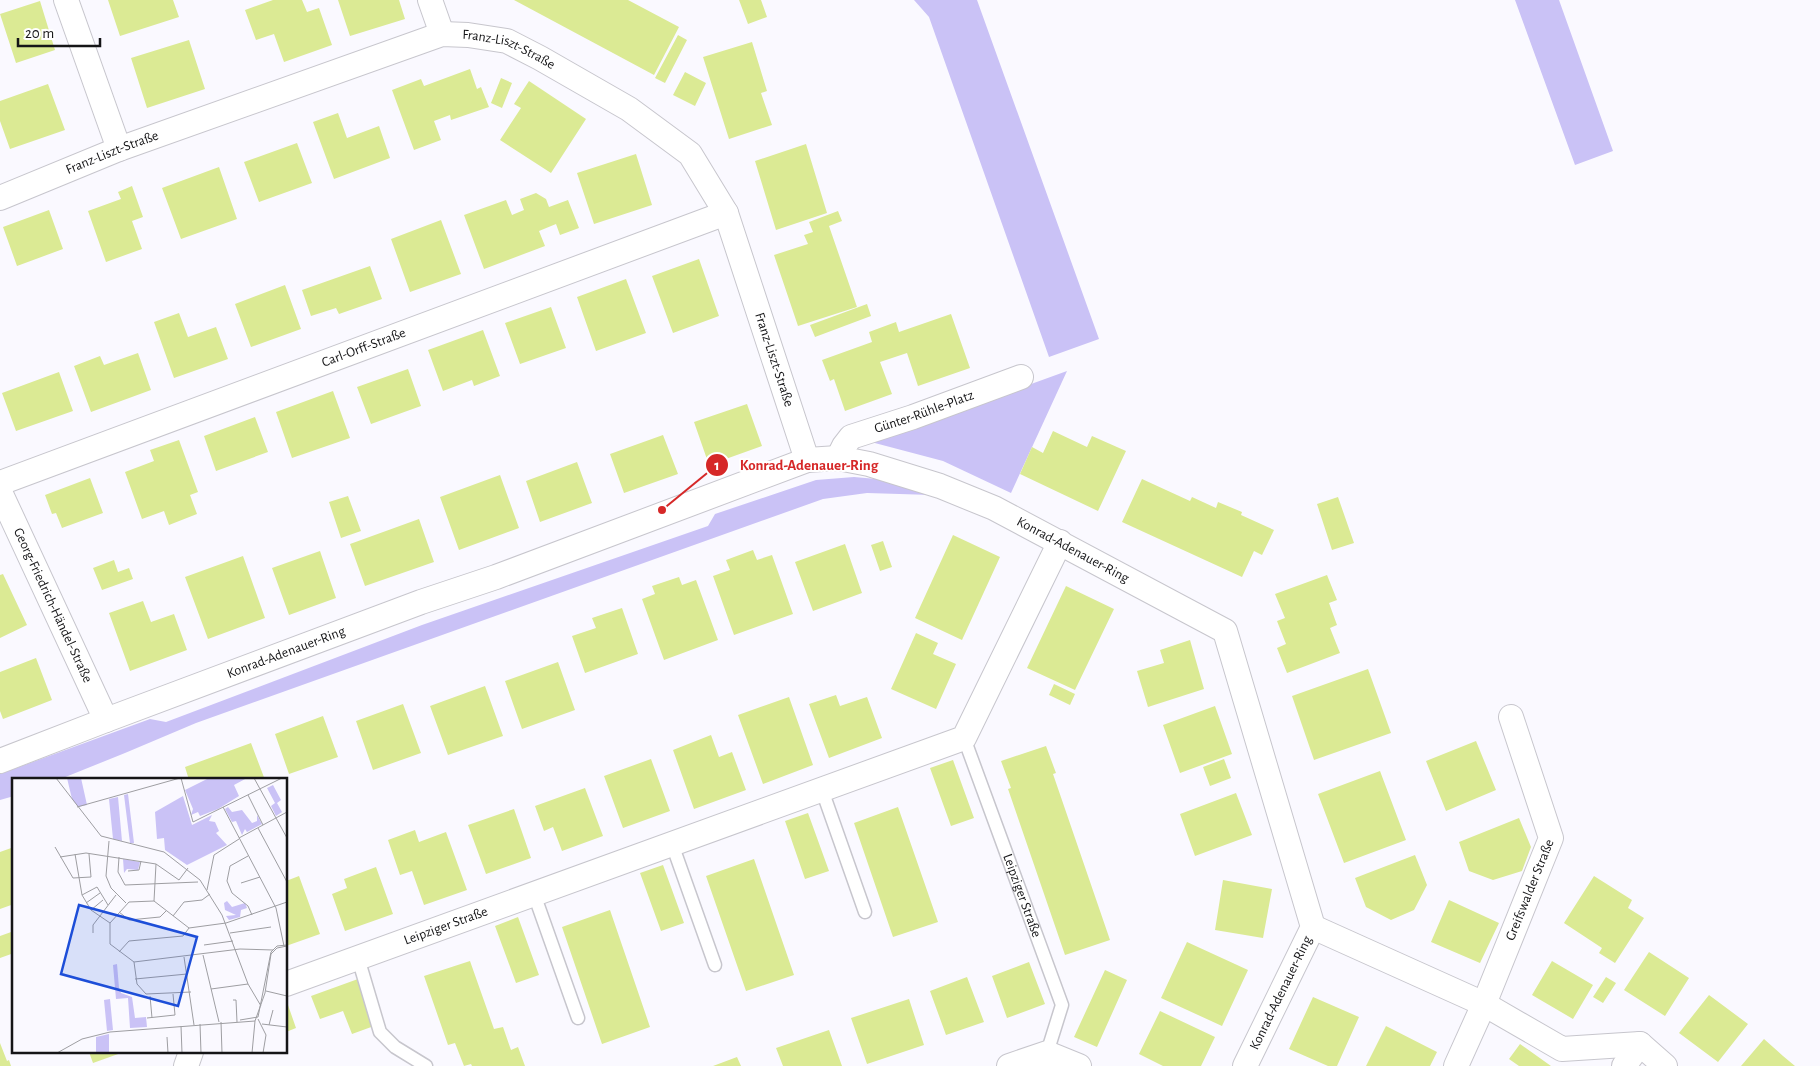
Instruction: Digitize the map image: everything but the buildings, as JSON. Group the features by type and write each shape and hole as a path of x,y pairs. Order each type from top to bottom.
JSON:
{"street":[{"path":"66,0 119,149"},
{"path":"430,0 442,34"},
{"name":"Franz-Liszt-Straße","path":"0,198 119,149 442,34 468,35 507,41 629,110 690,154 726,213 808,460"},
{"name":"Carl-Orff-Straße","path":"0,483 726,213"},
{"name":"Günter-Rühle-Platz","path":"838,458 851,437 913,417 1021,377"},
{"name":"Konrad-Adenauer-Ring","path":"0,761 412,605 505,573 808,460 838,458 869,464 940,486 994,508 1225,630 1313,927 1245,1066"},
{"name":"Georg-Friedrich-Händel-Straße","path":"0,492 106,720"},
{"path":"964,738 1060,542"},
{"name":"Greifswalder Straße","path":"1456,1066 1484,1004 1551,838 1510,717"},
{"name":"Leipziger Straße","path":"288,983 964,738"},
{"path":"1313,927 1484,1004 1562,1049 1640,1044 1665,1066"},
{"path":"1624,1066 1640,1044"},
{"path":"1009,1066 1047,1053 1079,1066"},
{"path":"186,1066 191,1054"}],"lane":[{"name":"Leipziger Straße","path":"964,738 1062,1005 1047,1053"},
{"path":"822,790 865,912"},
{"path":"672,844 715,965"},
{"path":"534,894 578,1018"},
{"path":"358,958 380,1032 396,1047 426,1066"}],"shaded area":[{"path":"914,0 977,0 1099,339 1049,357 929,17"},
{"path":"1515,0 1559,0 1613,151 1575,165"},
{"path":"1067,371 1011,493 943,461 871,442"},
{"path":"854,477 888,480 932,495 867,493 823,499 196,723 63,778 12,778 12,797 0,800 0,774 150,719 166,722 422,625 708,526 715,514 816,480"}],"place":[{"name":"Konrad-Adenauer-Ring","path":"662,510"}]}
